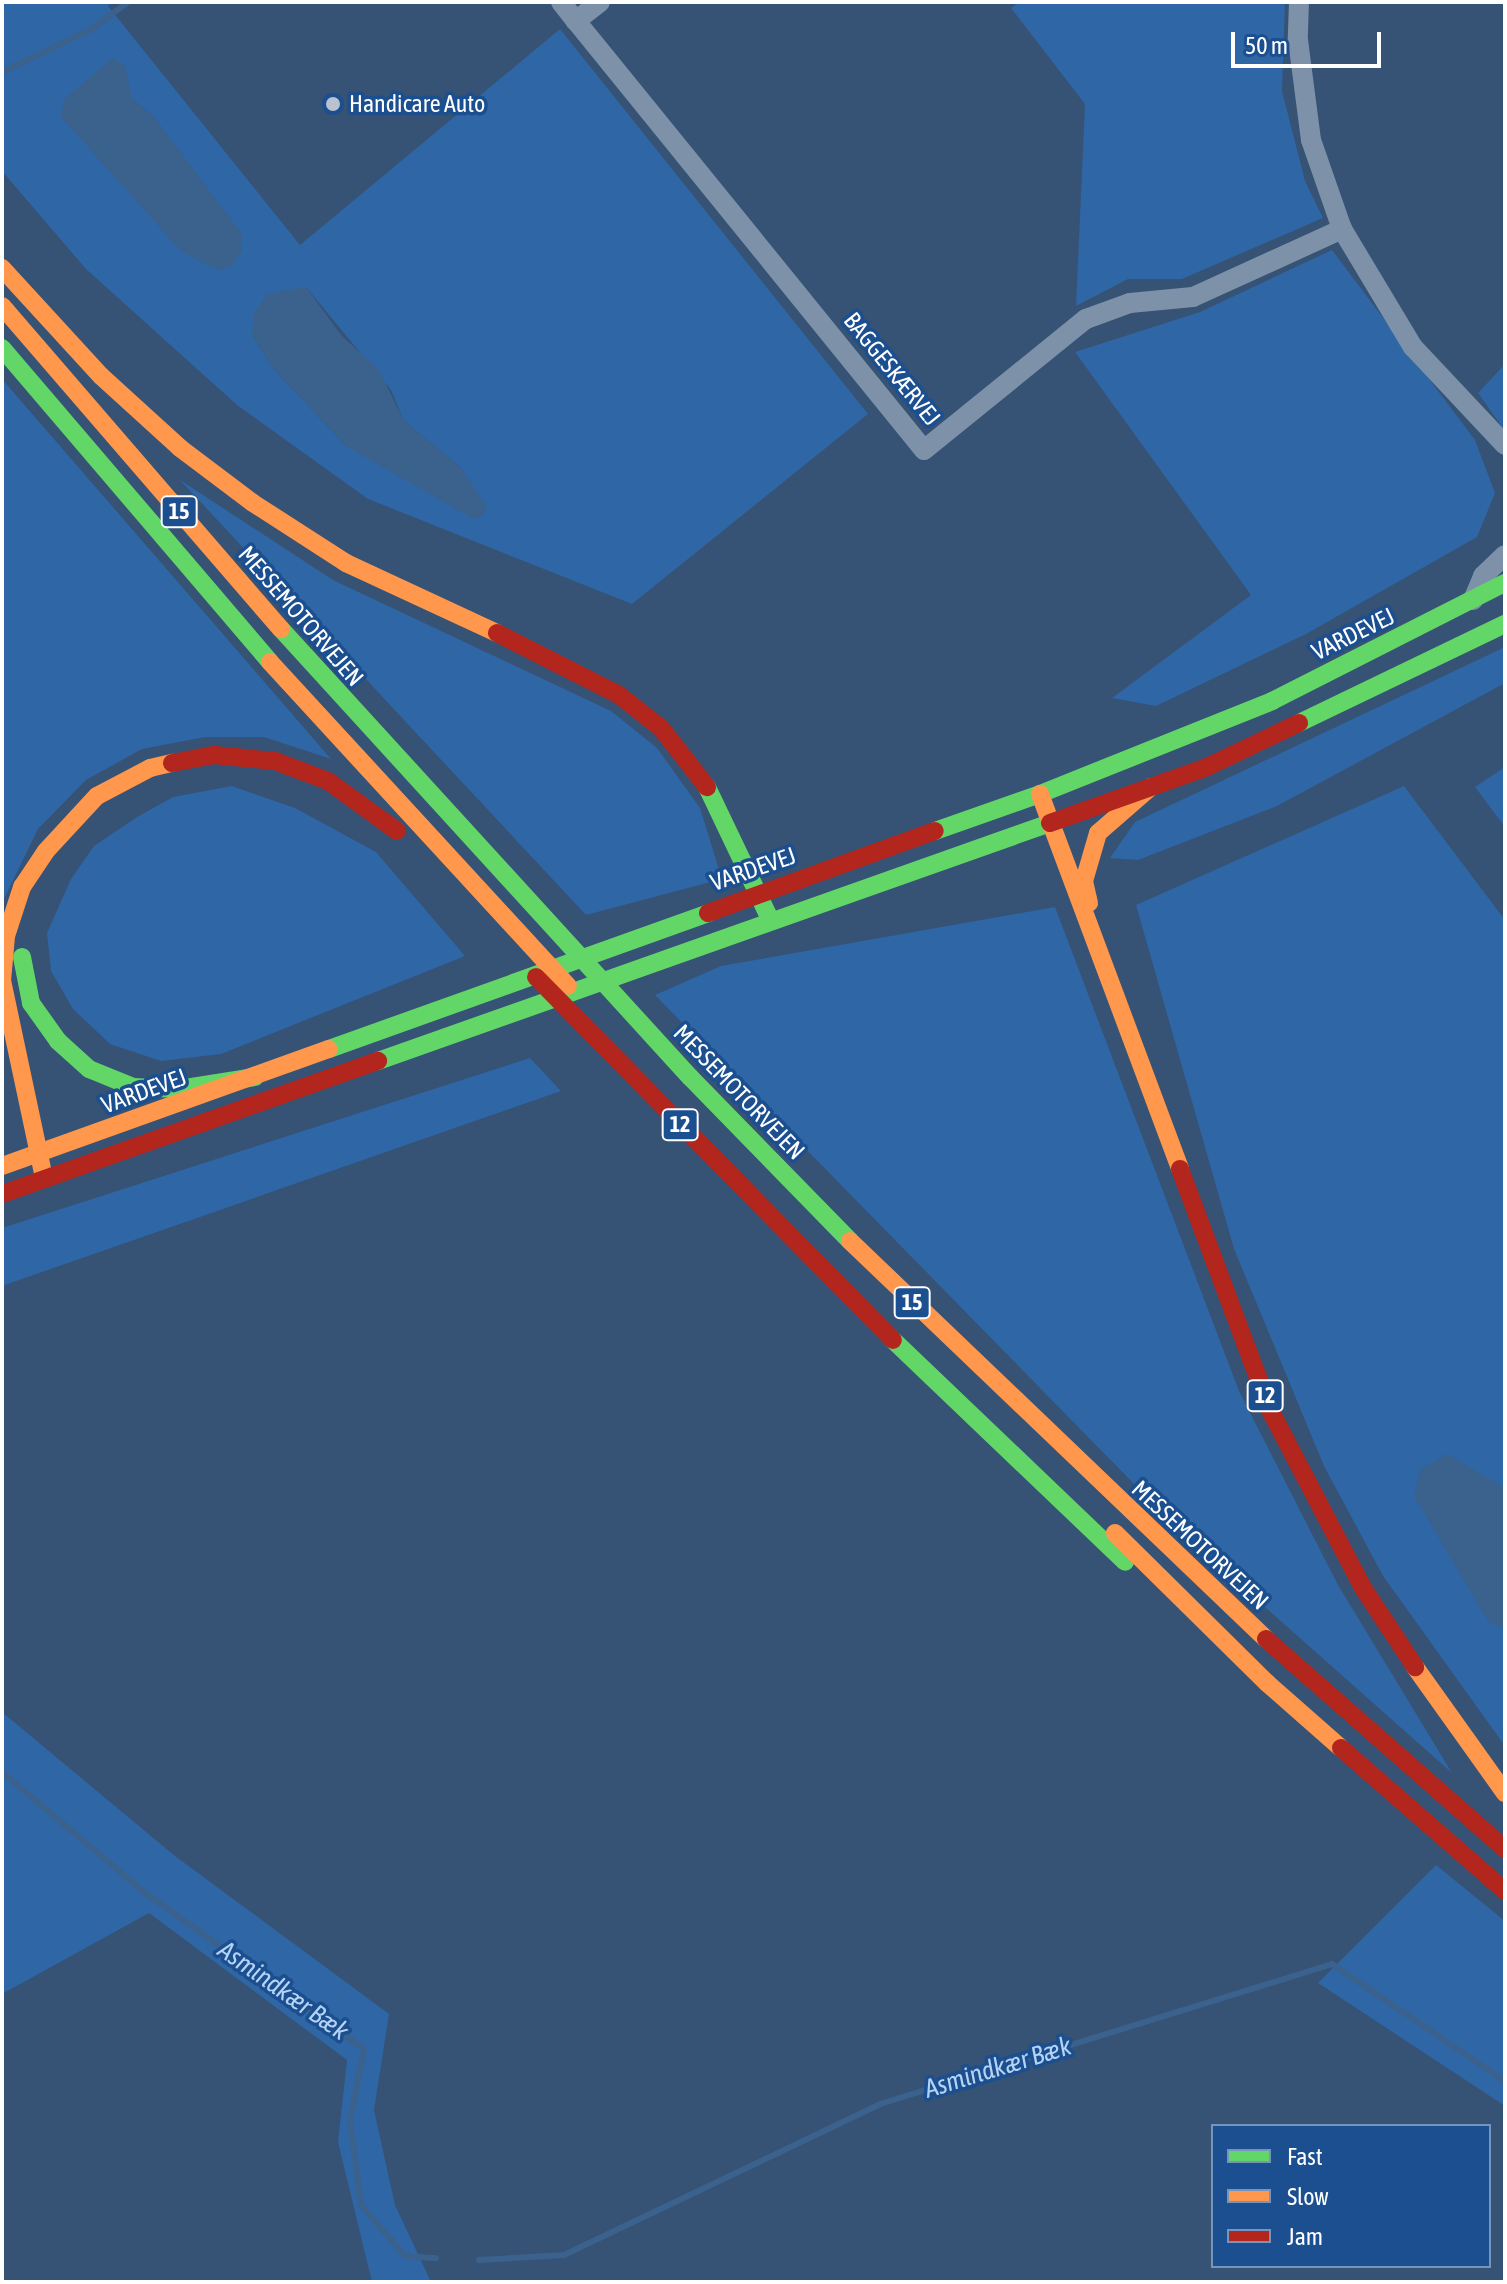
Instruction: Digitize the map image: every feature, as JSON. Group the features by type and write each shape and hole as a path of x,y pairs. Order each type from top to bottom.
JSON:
{"main road":[{"path":"2,268 101,376 180,448 253,503 346,563 565,664 619,695 661,728 715,798 771,921"},
{"name":"MESSEMOTORVEJEN","path":"2,306 357,717 500,877 893,1285 1287,1658 1505,1849"},
{"name":"MESSEMOTORVEJEN","path":"2,348 332,734 613,1034 858,1284 1267,1683 1505,1891"},
{"name":"VARDEVEJ","path":"8,1164 255,1077 469,995 1040,794 1272,701 1505,583"},
{"name":"VARDEVEJ","path":"2,1194 1151,787 1234,755 1505,624"},
{"path":"44,1178 36,1154 2,981 6,936 22,887 46,851 97,796 150,768 214,755 275,761 328,781 387,821 409,844"},
{"path":"1102,961 1084,881 1088,854 1098,833 1118,811 1151,787"},
{"name":"12","path":"1040,794 1270,1410 1363,1588 1464,1741 1505,1793"},
{"path":"46,851 21,926 22,970 31,1003 58,1041 89,1069 133,1087 179,1089 255,1077"},
{"name":"12","path":"430,867 873,1321 1133,1569 1267,1683"},
{"path":"8,1138 8,1164 22,1187"}],"street":[{"name":"BAGGESKÆRVEJ","path":"561,2 924,450 1086,319 1130,303 1193,297 1342,229"},
{"path":"576,21 600,2"},
{"path":"1299,2 1298,40 1311,140 1342,229 1413,347 1501,442 1505,460"},
{"path":"1473,600 1483,576 1505,555"}],"shaded area":[{"path":"2,2 110,2 108,6 300,245 560,29 868,414 632,604 368,499 237,405 86,269 2,171","holes":["132,99 155,118 118,176 61,117","306,287 391,390 404,421 461,468 346,446 273,368 252,335"]},
{"path":"1019,2 1285,2 1282,91 1305,181 1323,218 1182,279 1128,279 1076,306 1085,104 1011,8"},
{"path":"113,58 125,66 132,99 155,118 241,233 242,251 230,267 218,270 181,251 61,117 64,99"},
{"path":"1332,250 1475,440 1495,493 1477,537 1306,634 1156,706 1112,698 1251,595 1075,352 1200,312"},
{"path":"306,287 341,335 379,370 404,421 461,468 487,507 483,516 472,518 346,446 273,368 252,335 254,314 267,294"},
{"path":"1505,364 1505,431 1478,393"},
{"path":"2,379 331,759 264,737 205,737 142,749 86,780 38,829 2,903"},
{"path":"180,480 333,580 611,711 657,748 700,808 722,879 586,915"},
{"path":"1505,647 1505,683 1277,806 1138,860 1110,858 1135,822"},
{"path":"1505,767 1505,827 1475,787"},
{"path":"232,786 295,808 376,852 465,956 221,1054 161,1061 110,1044 73,1009 51,971 47,933 71,879 94,846 137,817 173,797"},
{"path":"1404,786 1505,920 1505,1746 1383,1576 1324,1466 1234,1249 1136,905"},
{"path":"1055,907 1239,1391 1338,1585 1452,1773 1185,1536 655,995 721,966"},
{"path":"530,1058 561,1091 2,1286 2,1228"},
{"path":"1447,1454 1505,1488 1505,1629 1488,1621 1414,1496 1421,1469"},
{"path":"2,1712 175,1856 389,2014 374,2110 395,2205 431,2282 372,2282 338,2142 347,2060 149,1913 2,1994"},
{"path":"1436,1865 1505,1921 1505,2106 1318,1983"}],"waterway":[{"path":"2,72 92,29 128,2"},
{"name":"Asmindkær Bæk","path":"2,1772 144,1892 364,2049 350,2121 361,2205 405,2256 436,2258"},
{"name":"Asmindkær Bæk","path":"479,2260 564,2255 880,2104 1332,1964 1505,2081"}],"traffic: fast":[{"path":"2,348 270,662"},
{"path":"1040,794 1272,701 1505,583"},
{"path":"1299,723 1505,624"},
{"path":"281,629 690,1077 850,1241"},
{"path":"707,787 771,921"},
{"path":"935,831 1040,794"},
{"path":"378,1061 1050,823"},
{"path":"329,1049 708,913"},
{"path":"22,957 31,1003 58,1041 89,1069 133,1087 179,1089 255,1077"},
{"path":"893,1340 1125,1562"}],"traffic: slow":[{"path":"2,268 101,376 180,448 253,503 346,563 497,633"},
{"path":"2,306 281,629"},
{"path":"270,662 568,986"},
{"path":"44,1178 2,981 6,936 22,887 46,851 97,796 150,768 172,763"},
{"path":"1089,903 1084,881 1098,833 1151,787"},
{"path":"1040,794 1180,1169"},
{"path":"2,1166 329,1049"},
{"path":"850,1241 1266,1639"},
{"path":"1115,1533 1267,1683 1341,1748"},
{"path":"1415,1667 1505,1793"}],"traffic: jam":[{"path":"497,633 619,695 661,728 707,787"},
{"path":"1050,823 1207,767 1299,723"},
{"path":"172,763 214,755 275,761 328,781 397,831"},
{"path":"708,913 935,831"},
{"path":"536,977 893,1340"},
{"path":"2,1194 378,1061"},
{"path":"1180,1169 1270,1410 1363,1588 1415,1667"},
{"path":"1266,1639 1505,1849"},
{"path":"1341,1748 1505,1891"}],"place":[{"name":"Handicare Auto","path":"333,104"}]}
